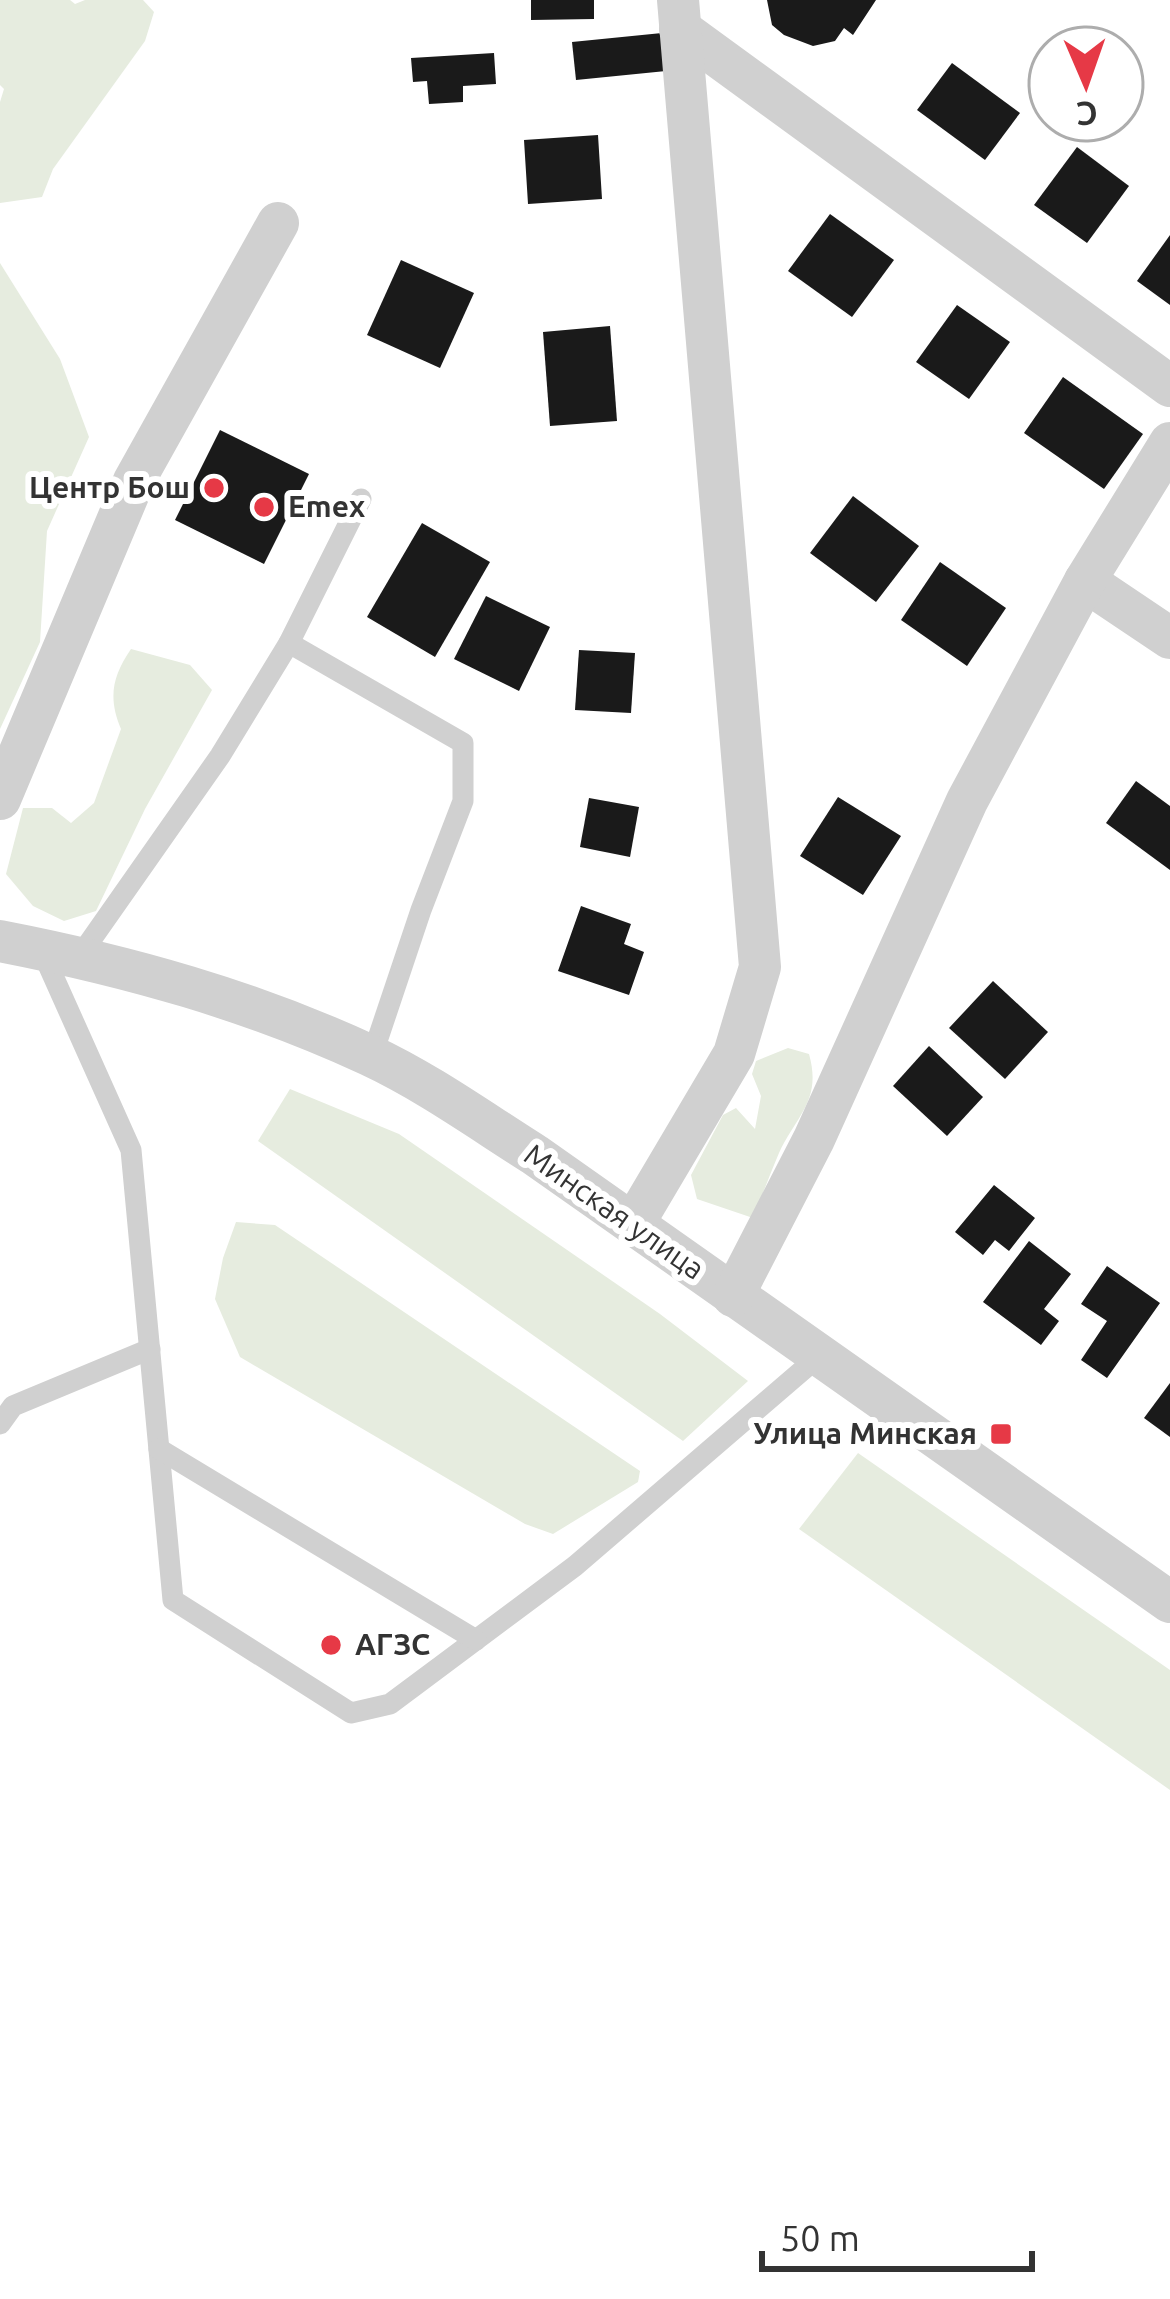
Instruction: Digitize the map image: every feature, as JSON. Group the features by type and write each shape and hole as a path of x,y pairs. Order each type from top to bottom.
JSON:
{"street":[{"path":"679,14 1170,386"},
{"path":"634,1223 734,1054 760,967 679,14"},
{"path":"0,799 134,481 278,223"},
{"path":"733,1296 814,1138 968,800 1085,581 1170,443"},
{"path":"1085,581 1170,638"},
{"name":"Минская улица","path":"40,949 228,996 372,1056 535,1155 1170,1602"}],"lane":[{"path":"361,499 289,643 220,756 40,949 131,1150 173,1600 351,1713 391,1704 575,1566 818,1357"},
{"path":"289,643 463,742 464,801 372,1056"},
{"path":"4,1408 150,1349"},
{"path":"159,1449 476,1640"}],"shaded area":[{"path":"0,0 70,0 75,4 143,0 154,12 145,41 53,169 42,197 0,203 4,89 0,85"},
{"path":"0,263 60,359 89,437 47,531 40,642 0,729"},
{"path":"131,649 190,665 212,690 145,809 96,911 64,921 33,906 6,874 23,808 52,808 71,823 94,803 121,729 114,688"},
{"path":"788,1048 809,1054 810,1096 779,1153 753,1218 697,1199 691,1175 723,1115 736,1108 755,1129 761,1096 752,1074 756,1061"},
{"path":"290,1089 399,1134 660,1314 748,1381 683,1441 258,1141"},
{"path":"236,1222 275,1225 640,1471 638,1482 553,1534 525,1524 240,1357 215,1299"},
{"path":"858,1453 1170,1670 1170,1790 799,1529"}],"building":[{"path":"531,0 594,0 594,19 531,20"},
{"path":"767,0 876,0 853,35 844,28 835,41 813,46 772,25"},
{"path":"662,33 666,71 576,80 572,42"},
{"path":"494,53 496,84 463,86 463,102 429,104 427,81 413,82 411,58"},
{"path":"952,63 1020,113 985,160 917,110"},
{"path":"598,135 602,199 528,204 524,140"},
{"path":"1077,147 1129,186 1087,243 1034,205"},
{"path":"830,214 894,260 852,317 788,271"},
{"path":"1170,235 1170,305 1137,281"},
{"path":"401,260 474,293 440,368 367,335"},
{"path":"957,305 1010,342 969,399 916,362"},
{"path":"610,326 617,421 550,426 543,332"},
{"path":"1063,377 1143,434 1104,489 1024,433"},
{"path":"220,430 309,474 264,564 175,520"},
{"path":"853,496 919,546 876,602 810,553"},
{"path":"422,523 490,562 435,657 367,617"},
{"path":"940,562 1006,608 967,666 901,620"},
{"path":"486,596 550,627 519,691 454,659"},
{"path":"579,650 635,653 631,713 575,710"},
{"path":"1136,781 1170,806 1170,870 1106,823"},
{"path":"838,797 901,836 863,895 800,856"},
{"path":"589,798 639,807 630,857 580,847"},
{"path":"581,906 631,924 624,944 644,952 629,995 558,971"},
{"path":"993,981 1048,1032 1005,1079 949,1028"},
{"path":"929,1046 983,1097 947,1136 893,1086"},
{"path":"994,1185 1035,1218 1009,1251 995,1240 983,1255 955,1232"},
{"path":"1029,1241 1071,1274 1044,1309 1059,1321 1041,1345 983,1302"},
{"path":"1107,1266 1160,1303 1107,1378 1081,1360 1107,1321 1081,1304"},
{"path":"1170,1383 1170,1437 1144,1418"}],"place":[{"name":"Центр Бош","path":"214,488"},
{"name":"Emex","path":"264,507"},
{"name":"Улица Минская","path":"1001,1434"},
{"name":"АГЗС","path":"331,1645"}]}
